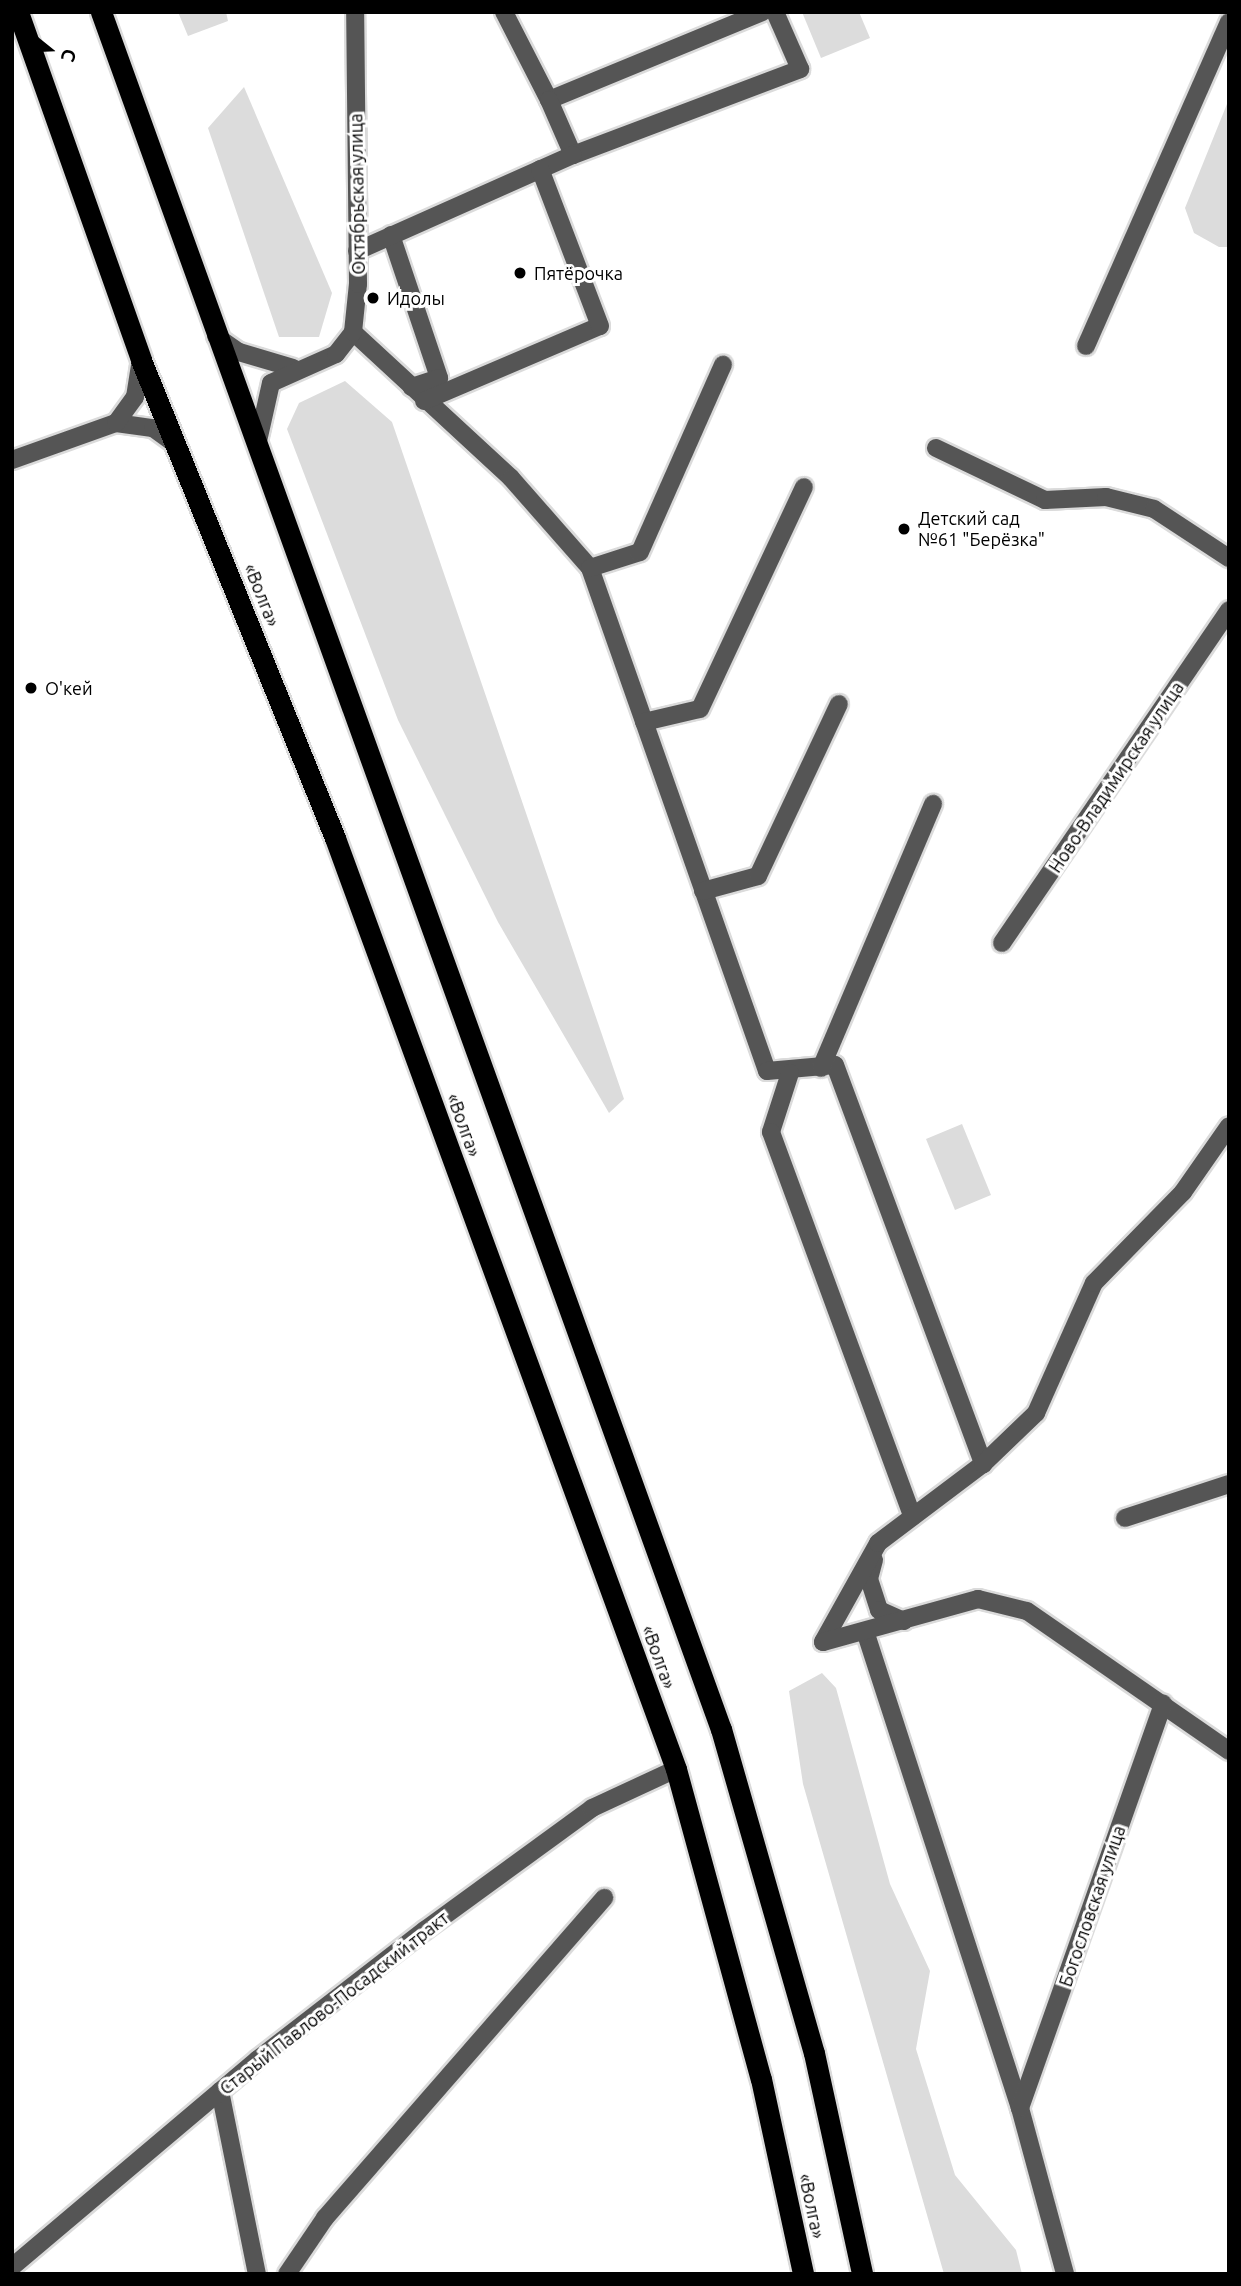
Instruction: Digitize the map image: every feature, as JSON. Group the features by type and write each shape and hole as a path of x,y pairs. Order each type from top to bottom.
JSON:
{"highway":[{"name":"«Волга»","path":"18,12 141,360 335,838 676,1769 761,2079 803,2274"},
{"name":"«Волга»","path":"101,12 214,334 722,1729 814,2053 862,2274"}],"street":[{"name":"Октябрьская улица","path":"353,332 357,251 355,12"},
{"path":"504,12 549,100 573,155"},
{"path":"549,100 763,12"},
{"path":"357,251 573,155 800,69 775,12"},
{"path":"1086,346 1229,22"},
{"path":"418,394 600,326 540,169"},
{"path":"391,235 439,378 418,394"},
{"path":"259,453 264,398 293,368 336,354 353,332 511,478 590,568 767,1071 790,1073 835,1065 983,1464"},
{"path":"214,334 239,352 293,368"},
{"path":"116,423 135,397 141,360"},
{"path":"590,568 640,552 723,365"},
{"path":"12,460 116,423 153,428 180,452"},
{"path":"936,448 1045,500 1106,497 1154,509 1229,558"},
{"path":"644,722 700,709 804,487"},
{"name":"Ново-Владимирская улица","path":"1002,943 1229,610"},
{"path":"704,891 758,876 839,704"},
{"path":"821,1068 933,804"},
{"path":"790,1073 771,1132 913,1517"},
{"path":"1229,1126 1183,1192 1094,1283 1036,1413 983,1464 878,1543 823,1642 978,1599 1027,1611 1229,1751"},
{"path":"1125,1518 1229,1484"},
{"path":"878,1543 869,1579 879,1611 904,1621"},
{"path":"865,1631 1020,2108 1065,2274"},
{"name":"Богословская улица","path":"1020,2108 1163,1704"},
{"name":"Старый Павлово-Посадский тракт","path":"12,2267 220,2091 592,1808 676,1769"},
{"path":"287,2274 326,2218 604,1898"},
{"path":"220,2091 257,2274"}],"shaded area":[{"path":"178,12 226,12 228,21 188,36"},
{"path":"802,12 859,12 870,38 821,58"},
{"path":"244,87 332,293 319,337 279,337 208,128"},
{"path":"1229,99 1229,247 1219,247 1194,233 1185,208"},
{"path":"345,381 392,422 624,1099 609,1113 498,922 398,720 287,429 299,403"},
{"path":"962,1124 991,1195 955,1210 926,1139"},
{"path":"822,1673 836,1688 890,1884 930,1971 916,2049 955,2175 1016,2250 1022,2274 944,2274 803,1784 789,1691"}],"place":[{"name":"Пятёрочка","path":"520,273"},
{"name":"Идолы","path":"373,298"},
{"name":"Детский сад №61 \"Берёзка\"","path":"904,529"},
{"name":"О'кей","path":"31,688"}]}
